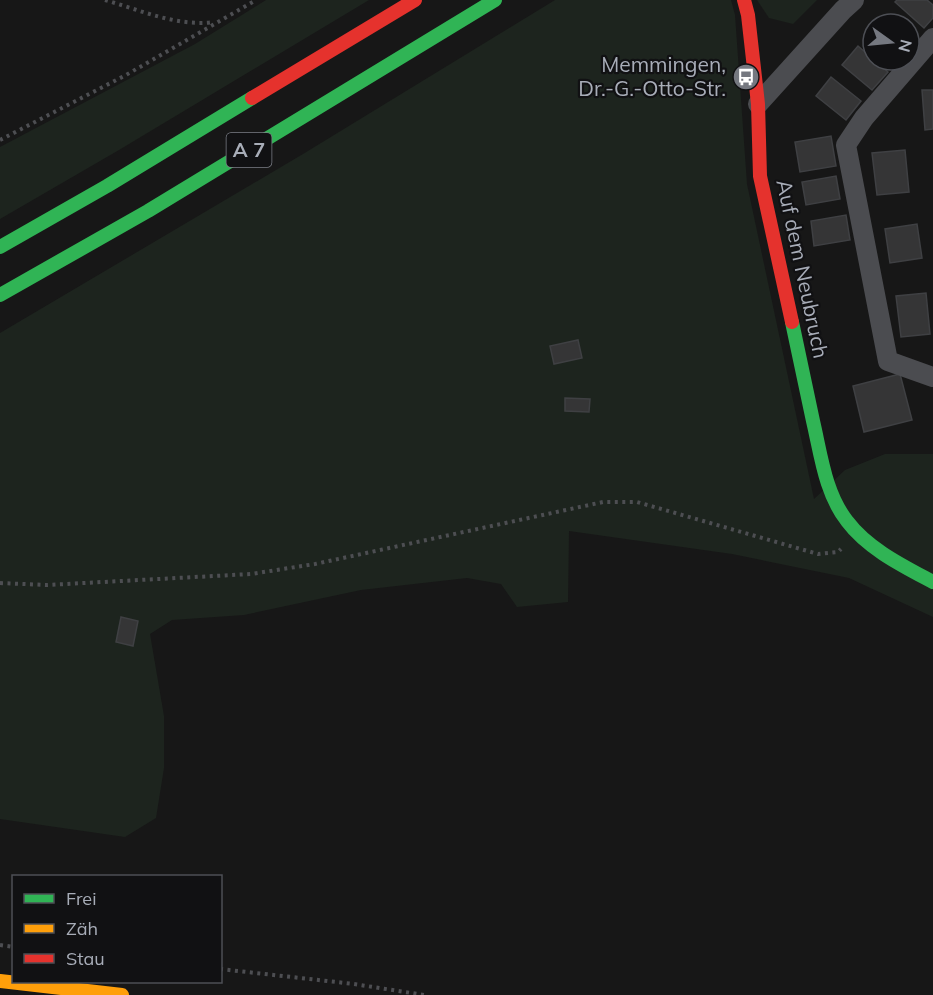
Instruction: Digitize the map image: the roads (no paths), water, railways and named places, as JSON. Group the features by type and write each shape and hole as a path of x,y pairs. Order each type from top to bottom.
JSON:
{"main road":[{"name":"A 7","path":"0,247 107,186 415,0"},
{"name":"A 7","path":"0,295 158,205 495,0"},
{"name":"Auf dem Neubruch","path":"744,0 748,15 758,104 760,176 826,479 839,510 860,536 933,582"},
{"path":"17,983 122,995"}],"street":[{"path":"758,104 854,0"},
{"path":"933,38 864,118 846,145 888,361 933,377"}],"place":[{"name":"Memmingen, Dr.-G.-Otto-Str.","path":"746,77"}]}
